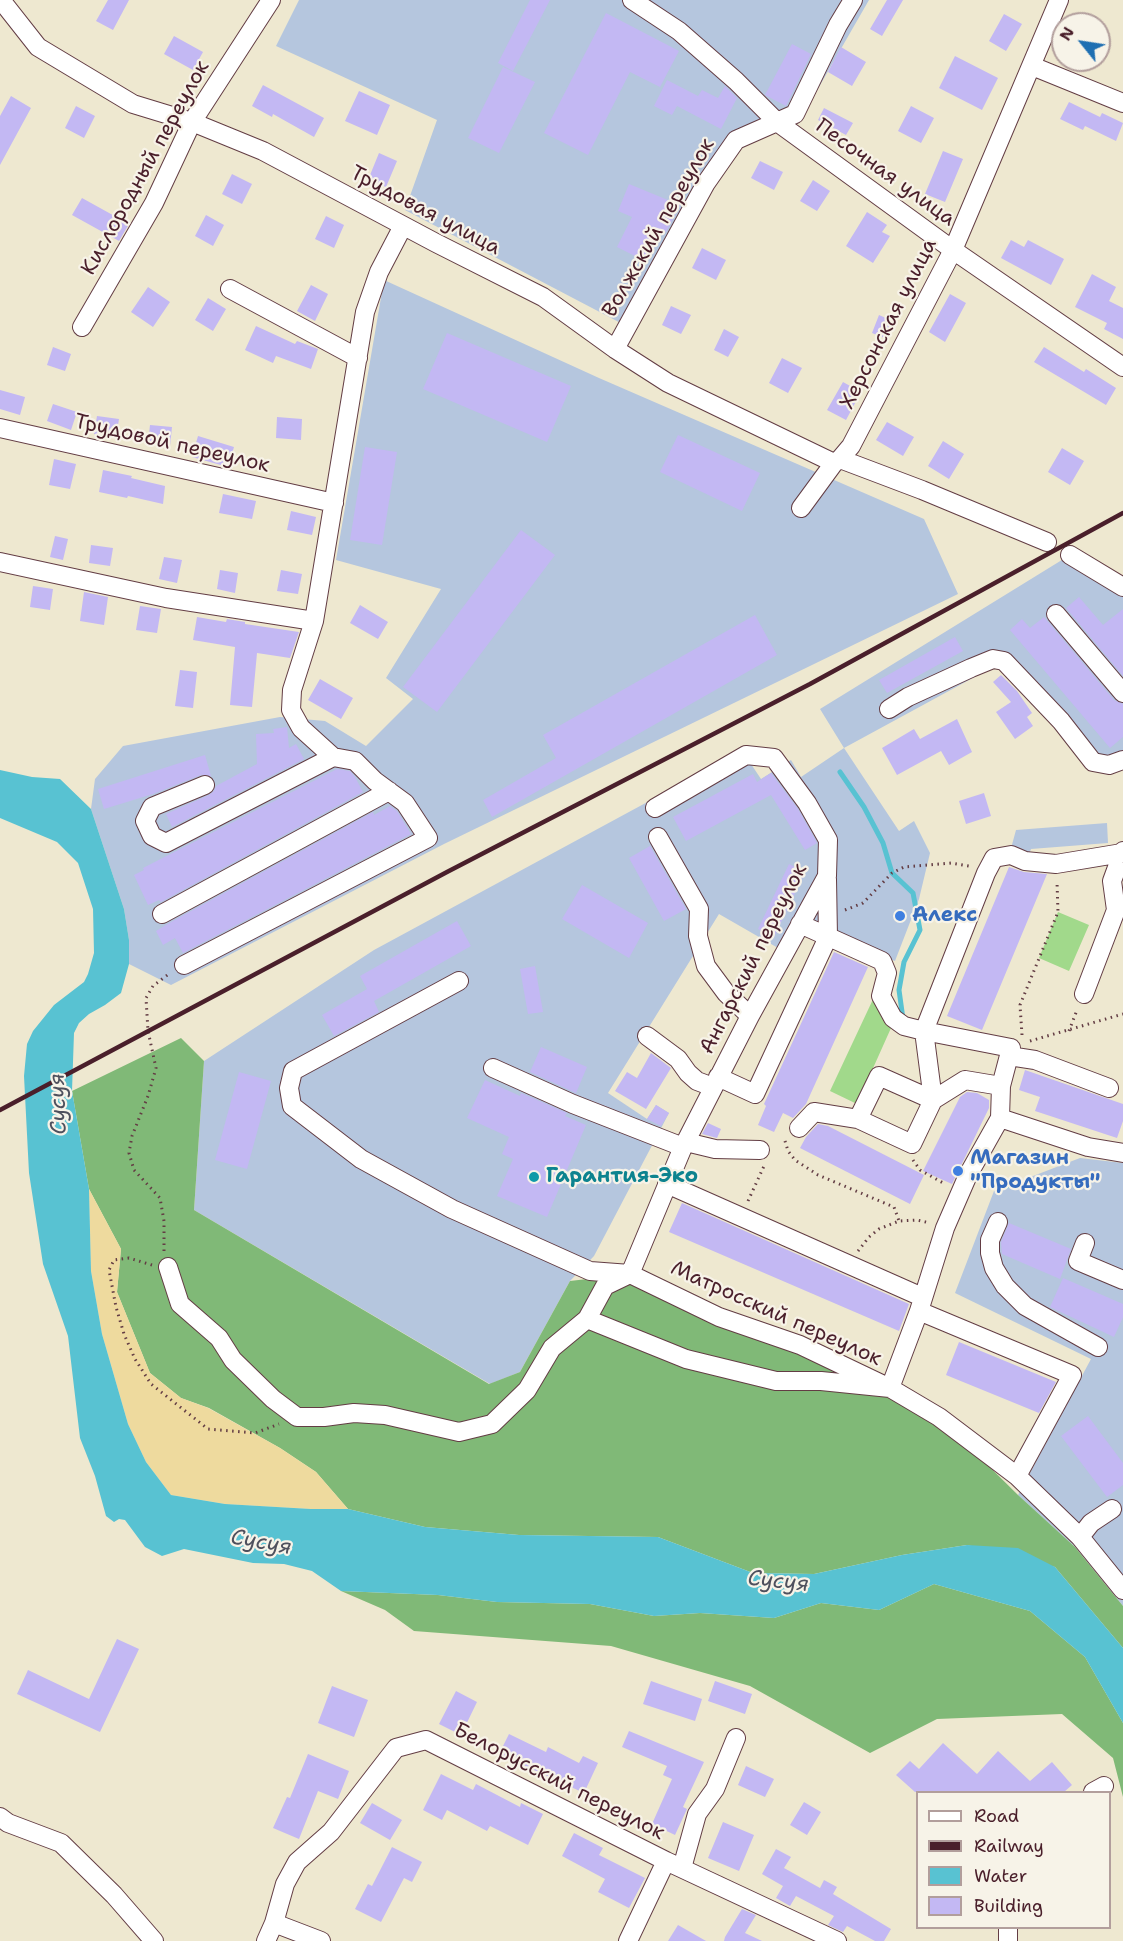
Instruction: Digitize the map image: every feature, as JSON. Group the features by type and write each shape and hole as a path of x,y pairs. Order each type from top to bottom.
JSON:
{"street":[{"name":"Кислородный переулок","path":"82,327 154,203 192,122 271,0"},
{"name":"Песочная улица","path":"632,0 680,31 736,81 777,122 954,250 1123,367"},
{"name":"Волжский переулок","path":"615,350 706,183 736,140 795,114 838,25 853,0"},
{"name":"Херсонская улица","path":"801,507 851,446 954,250 1059,0"},
{"name":"Трудовая улица","path":"1,1 38,47 133,104 192,122 263,151 543,297 615,350 668,383 837,461 922,490 1047,542"},
{"path":"1032,66 1123,103"},
{"path":"184,965 428,838 405,803 375,781 355,761 333,757 301,728 291,710 292,690 314,621 365,312 379,272 403,226"},
{"path":"230,289 358,358"},
{"name":"Трудовой переулок","path":"0,428 334,503"},
{"path":"1070,555 1123,586"},
{"path":"0,562 166,598 314,621"},
{"path":"1056,614 1123,693"},
{"path":"889,709 951,677 993,659 1004,661 1061,721 1093,762 1109,765 1123,760"},
{"name":"Ангарский переулок","path":"630,1274 685,1144 750,1016 827,876 828,840 807,803 774,758 746,755 655,808"},
{"path":"205,785 152,807 145,821 152,836 166,843 333,757"},
{"path":"162,914 389,791"},
{"path":"658,837 699,909 698,936 706,966 726,993 750,1016"},
{"path":"933,1100 924,1031 994,858 1011,855 1025,861 1056,864 1123,852"},
{"path":"1084,994 1116,910 1112,881 1123,852"},
{"path":"647,1036 678,1059 697,1081 716,1082 755,1094 828,937 827,876"},
{"path":"586,1319 686,1359 776,1381 821,1381 890,1388 960,1191 1000,1118 1000,1086 1011,1048 904,1026 893,1018 881,996 887,973 882,961 800,924"},
{"name":"Матросский переулок","path":"459,981 293,1071 289,1088 292,1106 361,1160 452,1209 590,1271 630,1274 719,1317 800,1345 890,1388 939,1417 1017,1476 1080,1537 1123,1590"},
{"path":"1009,1056 1035,1060 1109,1088"},
{"path":"493,1068 573,1104 685,1144 715,1149 760,1150"},
{"path":"858,1119 879,1076 933,1100"},
{"path":"799,1128 814,1112 858,1119 912,1144 933,1100 965,1080 1000,1086"},
{"path":"1000,1118 1088,1147 1123,1153"},
{"path":"667,1184 851,1266 920,1304 1072,1375 1017,1476"},
{"path":"998,1222 990,1240 990,1253 994,1268 1005,1286 1025,1306 1098,1347"},
{"path":"1085,1243 1078,1261 1123,1280"},
{"path":"168,1267 180,1304 219,1338 232,1360 273,1399 297,1416 324,1417 354,1413 385,1415 459,1432 492,1424 527,1390 552,1348 586,1319 605,1286 630,1274"},
{"path":"1080,1537 1091,1523 1112,1509"},
{"path":"628,1941 674,1865 697,1814 715,1789 736,1738"},
{"name":"Белорусский переулок","path":"274,1923 285,1884 297,1862 331,1832 396,1748 426,1740 674,1865 837,1941"},
{"path":"0,1817 9,1823 61,1843 114,1895 154,1941"},
{"path":"267,1941 274,1923 321,1941"}],"path":[{"path":"826,911 837,913 863,903 892,873 904,867 964,864 986,873"},
{"path":"1056,864 1058,912 1020,1005 1022,1043 1123,1014"},
{"path":"184,965 153,986 146,998 148,1031 156,1068 141,1117 132,1136 129,1153 134,1170 160,1198 164,1221 162,1247 168,1267 159,1267 129,1258 114,1260 109,1270 116,1307 135,1359 152,1384 208,1429 255,1433 297,1416"},
{"path":"1069,1031 1084,994"},
{"path":"740,1216 762,1172 765,1161 760,1150 785,1141 799,1128"},
{"path":"785,1141 788,1151 795,1160 818,1176 894,1207 899,1221"},
{"path":"912,1144 911,1155 920,1170 960,1191"},
{"path":"851,1266 860,1246 879,1229 899,1221 918,1220 945,1228"}],"shaded area":[{"path":"299,0 869,0 800,120 740,145 710,191 634,330 405,210 437,120 276,46"},
{"path":"384,280 599,378 924,519 958,594 444,844 171,985 129,964 129,940 124,909 91,809 95,779 123,746 280,717 325,721 366,746 413,699 386,678 441,589 336,560"},
{"path":"1070,555 1123,587 1123,760 1109,765 1004,661 844,748 820,709"},
{"path":"844,748 899,831 914,821 930,853 919,899 895,961 800,924 785,952 719,914 608,1093 647,1119 656,1105 669,1113 594,1256 570,1281 520,1372 490,1384 194,1210 204,1061 374,950 725,760 751,764 761,779 791,760 801,777"},
{"path":"1107,823 1108,843 1031,849 1028,857 1010,852 1016,830"},
{"path":"1080,1158 1123,1163 1123,1606 1075,1547 1018,1495 1091,1359 955,1293 994,1191"}],"green space":[{"path":"1058,912 1089,925 1069,971 1039,958"},
{"path":"875,995 891,1028 857,1104 830,1091"},
{"path":"181,1038 204,1061 194,1210 489,1384 520,1372 570,1281 630,1274 939,1417 1075,1547 1123,1606 1123,1648 1055,1567 967,1545 902,1555 814,1574 753,1573 658,1537 519,1535 425,1527 348,1509 316,1472 280,1448 209,1408 181,1398 150,1373 117,1292 121,1249 89,1189 72,1091"},
{"path":"934,1584 1030,1611 1085,1657 1123,1723 1123,1797 1113,1758 1062,1714 937,1719 870,1753 750,1686 611,1646 414,1631 385,1610 341,1591 438,1595 497,1602 590,1604 654,1616 700,1613 774,1618 821,1603 879,1610"}],"sand":[{"path":"89,1189 121,1249 117,1292 150,1373 181,1398 208,1408 280,1448 316,1472 348,1509 225,1504 171,1495 146,1462 128,1424 102,1334 91,1271"}],"water":[{"name":"Сусуя","path":"0,770 32,777 60,779 91,809 124,909 129,940 129,964 121,993 89,1014 79,1023 74,1033 72,1091 89,1189 91,1271 102,1334 128,1424 146,1462 171,1495 225,1504 348,1509 425,1527 519,1535 658,1537 753,1573 814,1574 902,1555 967,1545 1018,1548 1055,1567 1123,1648 1123,1723 1085,1657 1030,1611 934,1584 879,1610 821,1603 774,1618 700,1613 654,1616 590,1604 497,1602 438,1595 341,1591 312,1571 284,1564 253,1563 184,1549 162,1556 145,1547 125,1520 119,1519 114,1522 106,1516 95,1476 80,1438 68,1336 43,1264 29,1173 24,1076 27,1044 33,1031 54,1005 84,982 88,974 94,953 93,909 78,863 57,842 0,818"}],"building":[{"path":"108,0 129,0 113,30 96,21"},
{"path":"530,0 550,0 513,71 498,63"},
{"path":"887,0 903,0 882,36 870,29"},
{"path":"606,13 679,51 660,87 630,72 588,155 544,133"},
{"path":"1004,14 1022,24 1006,51 989,41"},
{"path":"174,36 203,52 193,70 164,54"},
{"path":"792,44 811,54 786,106 765,95"},
{"path":"841,47 866,62 852,86 828,72"},
{"path":"955,56 998,78 982,110 939,88"},
{"path":"503,67 535,82 499,153 468,138"},
{"path":"667,80 698,96 702,90 718,98 725,86 737,98 721,129 677,106 672,115 654,106"},
{"path":"263,85 324,118 314,137 273,114 272,117 252,106"},
{"path":"359,91 390,105 377,135 345,121"},
{"path":"11,96 31,108 0,165 0,116"},
{"path":"1069,102 1100,117 1102,113 1123,123 1116,141 1085,126 1083,130 1060,119"},
{"path":"76,106 95,116 84,138 65,128"},
{"path":"911,106 934,118 921,143 898,131"},
{"path":"824,108 853,123 846,135 818,120"},
{"path":"943,151 963,159 945,202 925,194"},
{"path":"379,153 397,161 386,187 368,180"},
{"path":"760,161 783,172 774,190 751,178"},
{"path":"232,174 252,184 242,204 222,194"},
{"path":"813,180 830,191 817,211 800,201"},
{"path":"629,184 680,205 666,232 663,230 647,262 617,247 632,217 618,211"},
{"path":"82,198 129,224 119,241 72,215"},
{"path":"867,212 887,225 882,232 890,236 873,263 846,246"},
{"path":"206,215 224,225 213,246 195,236"},
{"path":"326,216 344,225 334,248 315,239"},
{"path":"1011,240 1024,247 1028,240 1064,259 1051,285 1001,258"},
{"path":"702,248 726,260 716,280 692,268"},
{"path":"1092,274 1116,287 1109,301 1123,308 1123,339 1104,329 1107,323 1075,307"},
{"path":"311,285 328,294 315,321 297,311"},
{"path":"148,287 170,302 153,327 131,312"},
{"path":"950,294 966,303 945,342 929,332"},
{"path":"208,298 226,309 213,331 195,320"},
{"path":"671,306 691,315 681,334 662,325"},
{"path":"879,315 895,322 887,339 872,333"},
{"path":"256,326 295,344 297,341 318,349 311,369 276,356 273,363 245,350"},
{"path":"724,329 739,337 728,357 714,350"},
{"path":"447,333 571,386 547,442 423,389"},
{"path":"53,347 71,354 65,371 47,365"},
{"path":"1044,347 1084,372 1086,369 1116,388 1106,405 1034,362"},
{"path":"782,358 802,368 788,393 769,383"},
{"path":"843,382 861,392 846,420 827,410"},
{"path":"0,390 25,397 20,415 0,409"},
{"path":"53,404 77,412 71,430 47,421"},
{"path":"97,416 119,419 116,437 94,434"},
{"path":"277,417 302,419 301,440 276,438"},
{"path":"887,422 914,437 903,456 876,440"},
{"path":"150,425 172,427 170,446 148,443"},
{"path":"678,435 760,473 742,511 660,472"},
{"path":"198,436 234,447 228,467 192,457"},
{"path":"943,441 964,454 949,479 928,466"},
{"path":"365,447 397,452 382,545 350,540"},
{"path":"1062,448 1084,461 1070,485 1048,472"},
{"path":"54,459 76,464 70,489 49,485"},
{"path":"103,470 165,486 163,504 99,492"},
{"path":"223,494 256,501 252,519 219,513"},
{"path":"291,511 316,517 312,535 287,530"},
{"path":"521,530 555,555 437,712 403,687"},
{"path":"55,536 68,539 63,560 50,557"},
{"path":"91,545 113,548 110,566 89,563"},
{"path":"164,557 182,560 177,583 159,579"},
{"path":"220,570 238,573 235,593 217,589"},
{"path":"281,570 302,574 298,594 277,591"},
{"path":"33,586 53,589 50,610 30,607"},
{"path":"84,592 108,597 104,625 80,621"},
{"path":"1079,597 1103,625 1123,609 1123,676 1066,608"},
{"path":"360,605 388,622 378,639 350,623"},
{"path":"140,606 161,609 157,633 136,630"},
{"path":"755,615 777,655 492,817 483,800 556,758 543,735"},
{"path":"197,617 226,622 227,619 299,632 290,658 257,653 252,707 230,705 235,647 193,640"},
{"path":"1044,617 1114,700 1123,704 1123,737 1110,748 1010,630 1022,619 1030,628"},
{"path":"955,637 963,651 887,693 879,680"},
{"path":"180,670 197,672 193,708 175,706"},
{"path":"1001,675 1017,691 1032,713 1027,717 1033,726 1015,739 996,712 1011,702 993,682"},
{"path":"320,679 353,698 341,719 308,700"},
{"path":"957,719 972,752 949,765 941,751 897,775 882,748 914,729 920,739"},
{"path":"287,727 289,748 296,744 304,759 172,827 166,814 209,795 216,786 257,764 256,734 274,733 273,729"},
{"path":"205,755 211,776 201,775 153,794 104,809 98,789"},
{"path":"337,769 350,771 363,792 161,902 159,900 148,905 134,875 144,870 143,868"},
{"path":"771,773 798,809 817,843 805,850 771,795 686,841 673,817 753,774 757,782"},
{"path":"984,793 991,816 966,824 959,801"},
{"path":"390,806 397,811 411,834 183,953 175,938 163,945 156,931 373,812 374,815"},
{"path":"650,846 686,909 664,921 629,858"},
{"path":"789,864 805,872 774,937 758,929"},
{"path":"1009,867 1024,872 1047,874 982,1030 947,1016"},
{"path":"582,885 648,923 629,958 562,919"},
{"path":"457,921 471,946 374,1001 379,1012 334,1036 322,1015 367,989 360,976"},
{"path":"834,952 868,967 806,1104 793,1118 783,1113 774,1132 758,1125 766,1106 764,1104"},
{"path":"535,966 543,1012 528,1014 520,969"},
{"path":"541,1047 587,1067 576,1093 530,1072"},
{"path":"651,1053 671,1068 646,1109 615,1091 627,1072 637,1078"},
{"path":"1025,1070 1123,1104 1123,1121 1117,1138 1035,1111 1040,1097 1019,1090"},
{"path":"239,1072 271,1081 247,1169 215,1160"},
{"name":"Гарантия-Эко","path":"485,1080 567,1113 565,1116 586,1125 547,1217 497,1196 513,1159 502,1154 509,1137 467,1118"},
{"path":"967,1092 977,1093 989,1100 989,1108 952,1184 923,1171 960,1097"},
{"path":"656,1105 669,1113 661,1126 647,1119"},
{"path":"708,1123 721,1129 717,1138 702,1134"},
{"path":"818,1124 828,1126 924,1175 910,1204 800,1148"},
{"path":"682,1203 909,1304 899,1331 669,1232"},
{"path":"1009,1223 1071,1249 1060,1279 1002,1254 1001,1242"},
{"path":"1063,1278 1123,1304 1123,1317 1114,1337 1050,1307"},
{"path":"959,1342 1056,1382 1039,1413 946,1375"},
{"path":"1088,1416 1123,1463 1123,1485 1107,1497 1061,1436"},
{"path":"117,1639 139,1649 100,1732 17,1694 28,1670 89,1699"},
{"path":"651,1681 702,1699 695,1721 643,1704"},
{"path":"715,1681 752,1694 745,1714 708,1701"},
{"path":"332,1686 368,1700 354,1737 318,1723"},
{"path":"456,1691 477,1702 461,1735 439,1724"},
{"path":"629,1731 704,1762 683,1807 687,1809 675,1835 652,1824 672,1779 663,1775 667,1766 622,1747"},
{"path":"509,1734 546,1752 548,1747 579,1763 583,1756 598,1763 584,1793 499,1754"},
{"path":"943,1743 977,1774 998,1751 1030,1781 1052,1762 1072,1785 1065,1791 915,1792 896,1775 910,1761 919,1769"},
{"path":"308,1754 349,1771 338,1799 318,1791 299,1839 273,1828 287,1797 290,1798"},
{"path":"746,1766 774,1779 765,1797 738,1785"},
{"path":"441,1774 473,1790 476,1784 520,1807 521,1803 543,1814 528,1845 490,1826 487,1831 447,1810 442,1820 423,1810"},
{"path":"804,1802 821,1812 807,1835 790,1825"},
{"path":"372,1803 402,1820 390,1840 360,1823"},
{"path":"723,1822 754,1835 739,1871 708,1858"},
{"path":"574,1833 603,1848 599,1855 645,1878 629,1908 598,1892 605,1879 562,1856"},
{"path":"392,1847 422,1862 412,1882 404,1878 381,1922 355,1909 368,1884 372,1886"},
{"path":"776,1849 791,1857 784,1868 820,1888 824,1880 837,1887 833,1894 891,1929 884,1941 875,1941 847,1926 843,1932 828,1925 834,1916 796,1896 790,1906 776,1898 783,1886 762,1874"},
{"path":"742,1909 756,1915 745,1933 762,1941 724,1941"},
{"path":"678,1925 706,1941 668,1941"}],"waterway":[{"path":"840,772 864,807 883,843 892,873 913,893 920,930 904,962 899,990 903,1019"},
{"path":"992,1178 1007,1186"}],"railway":[{"path":"0,1110 447,872 810,684 1123,513"}],"place":[{"name":"Алекс","path":"900,916"},
{"name":"Магазин \"Продукты\"","path":"958,1171"},
{"name":"Гарантия-Эко","path":"534,1177"}]}
